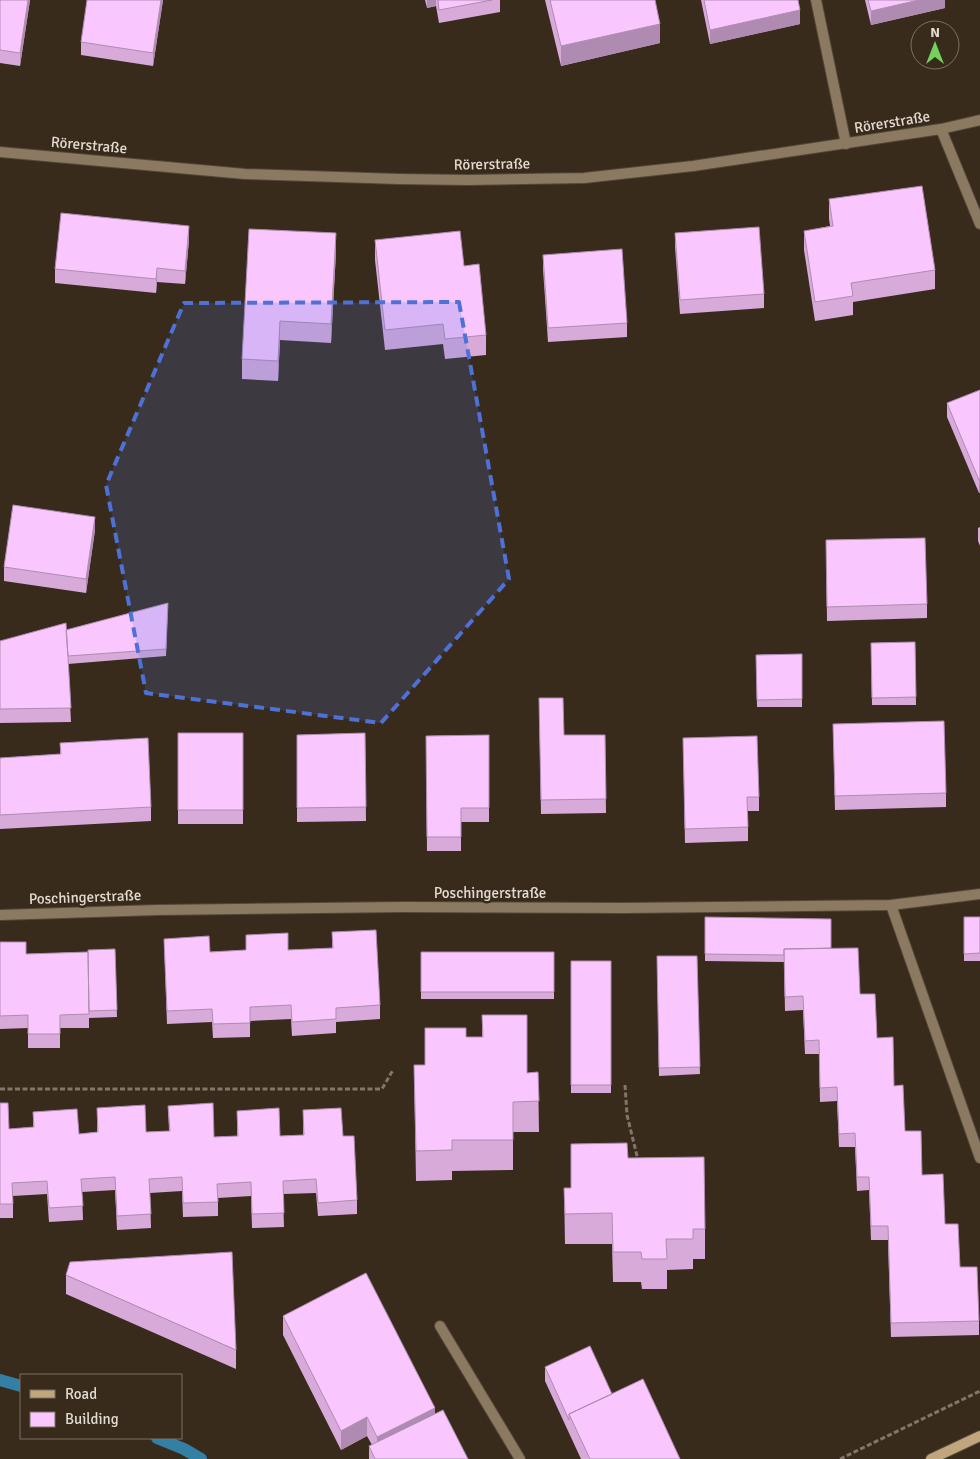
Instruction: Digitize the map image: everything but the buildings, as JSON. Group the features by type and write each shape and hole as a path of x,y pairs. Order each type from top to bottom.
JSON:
{"main road":[{"path":"931,1459 980,1436"}],"street":[{"path":"816,0 846,144"},
{"name":"Rörerstraße","path":"0,152 245,174 468,180 584,178 693,166 846,144 941,129 980,120"},
{"path":"941,129 980,224"},
{"name":"Poschingerstraße","path":"0,914 157,910 891,905 980,894"},
{"path":"891,905 980,1158"},
{"path":"440,1326 520,1459"}],"path":[{"path":"0,1089 382,1089 394,1070"},
{"path":"625,1085 627,1115 638,1160"},
{"path":"840,1459 980,1391"}],"highlighted area":[{"path":"459,302 509,579 381,723 146,693 106,485 184,303"}],"waterway":[{"path":"0,1380 20,1386"},
{"path":"159,1439 184,1449 201,1459"}]}
